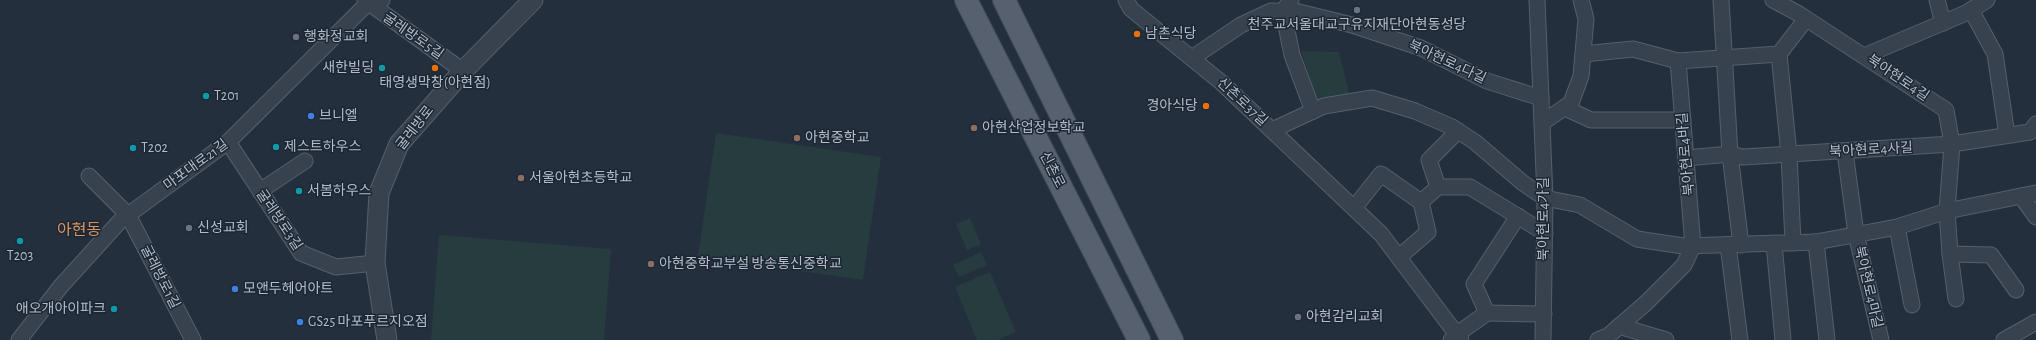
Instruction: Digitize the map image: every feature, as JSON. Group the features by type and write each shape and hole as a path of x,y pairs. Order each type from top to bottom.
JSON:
{"main road":[{"name":"신촌로","path":"966,0 1139,340"},
{"path":"1004,0 1172,340"}],"street":[{"name":"굴레방로","path":"387,340 375,263 379,193 399,144 463,71 533,0"},
{"name":"신촌로37길","path":"1126,0 1131,8 1222,83 1381,234 1456,338 1487,313"},
{"name":"북아현로4가길","path":"1537,0 1545,198 1543,340"},
{"path":"1542,123 1571,103 1581,76 1586,19 1581,0"},
{"path":"1721,0 1740,340"},
{"name":"북아현로4길","path":"1773,0 1806,19 1946,110 1952,144"},
{"path":"1937,0 1943,23"},
{"path":"1864,56 1943,23 1971,10 1987,0"},
{"name":"굴레방로5길","path":"371,1 463,71"},
{"name":"마포대로21길","path":"19,340 61,286 128,215 228,142 371,1"},
{"name":"북아현로4다길","path":"1192,58 1240,26 1271,11 1287,6 1299,12 1366,30 1421,48 1487,81 1541,98"},
{"path":"1287,6 1292,55 1313,111"},
{"path":"1971,10 1995,54 2007,136"},
{"path":"1793,243 1789,154 1779,54 1806,19"},
{"path":"1583,54 1633,48 1678,61 1779,54"},
{"name":"북아현로4바길","path":"1678,61 1693,246"},
{"path":"1272,130 1324,106 1372,98 1415,111 1458,131 1475,142 1523,183 1545,198"},
{"path":"1565,108 1591,120 1683,120"},
{"path":"1956,299 1950,254 1947,211 1952,144 2030,132 2036,124"},
{"path":"1438,187 1429,160 1458,131"},
{"name":"굴레방로3길","path":"228,142 301,253 336,267 375,263"},
{"name":"북아현로4사길","path":"1686,158 1730,154 1744,157 1845,152 1952,144"},
{"name":"북아현로4마길","path":"1845,152 1856,234 1881,340"},
{"path":"260,191 305,161"},
{"path":"1354,208 1381,174 1421,202 1428,232 1399,257"},
{"name":"굴레방로1길","path":"89,176 128,215 193,340"},
{"path":"1421,202 1438,187 1470,187 1545,233"},
{"name":"북아현로4마길","path":"1545,198 1580,206 1637,239 1693,246 1816,242 1897,227 1947,211 2036,193"},
{"path":"2021,196 2036,217"},
{"path":"1518,216 1474,284 1487,313 1544,314"},
{"path":"1897,227 1912,305"},
{"path":"1816,242 1828,340"},
{"path":"1774,244 1782,340"},
{"path":"1598,340 1608,336 1684,265 1693,246"},
{"path":"1950,254 1991,254 2016,290"},
{"path":"2004,340 2036,322"},
{"path":"1619,326 1666,340"}],"green space":[{"path":"1301,51 1339,52 1351,101 1320,108"},
{"path":"716,133 881,157 863,280 698,256"},
{"path":"970,218 981,244 967,250 956,224"},
{"path":"439,235 611,249 604,340 431,340"},
{"path":"981,252 987,265 959,277 953,265"},
{"path":"990,272 1016,332 998,340 977,340 955,287"}],"place":[{"name":"천주교서울대교구유지재단아현동성당","path":"1357,10"},
{"name":"남촌식당","path":"1137,34"},
{"name":"행화정교회","path":"296,37"},
{"name":"새한빌딩","path":"382,68"},
{"name":"태영생막창(아현점)","path":"435,68"},
{"name":"T201","path":"206,96"},
{"name":"경아식당","path":"1206,106"},
{"name":"브니엘","path":"311,116"},
{"name":"아현산업정보학교","path":"974,128"},
{"name":"아현중학교","path":"797,138"},
{"name":"제스트하우스","path":"276,147"},
{"name":"T202","path":"133,148"},
{"name":"서울아현초등학교","path":"521,178"},
{"name":"서봄하우스","path":"299,191"},
{"name":"신성교회","path":"189,228"},
{"name":"T203","path":"20,241"},
{"name":"아현중학교부설 방송통신중학교","path":"651,264"},
{"name":"모앤두헤어아트","path":"235,289"},
{"name":"애오개아이파크","path":"114,309"},
{"name":"아현감리교회","path":"1298,317"},
{"name":"GS25 마포푸르지오점","path":"300,322"}],"district":[{"name":"아현동","path":"79,230"}]}
